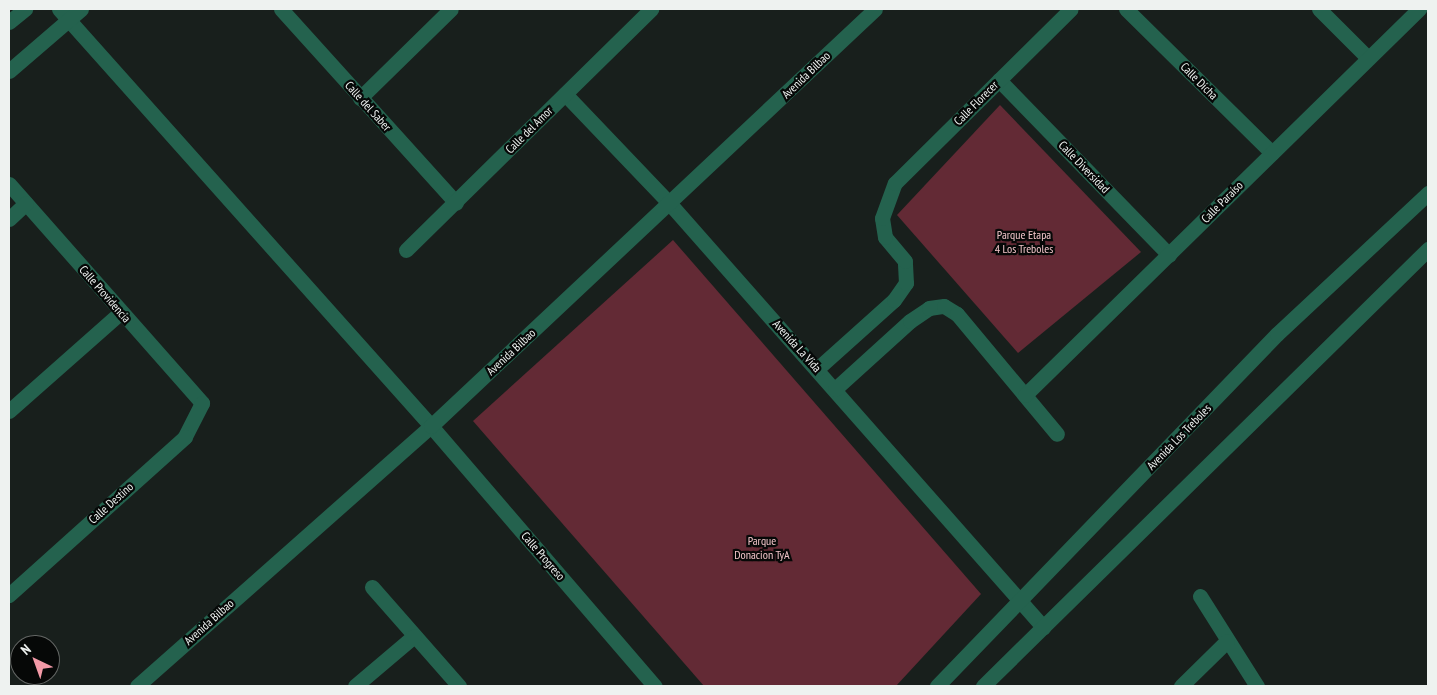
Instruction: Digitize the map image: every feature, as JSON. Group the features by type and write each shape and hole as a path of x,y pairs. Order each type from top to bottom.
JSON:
{"street":[{"path":"9,22 24,9"},
{"path":"9,71 64,14 81,9"},
{"name":"Calle del Saber","path":"280,9 456,203"},
{"path":"360,98 451,9"},
{"name":"Calle del Amor","path":"406,250 456,203 651,9"},
{"name":"Avenida Bilbao","path":"137,686 431,426 671,205 876,9"},
{"name":"Calle Florecer","path":"817,369 894,300 906,283 905,261 885,237 885,201 895,182 1071,9"},
{"name":"Calle Dicha","path":"1126,9 1272,153"},
{"path":"1319,9 1368,58"},
{"name":"Calle Paraíso","path":"1024,395 1419,9"},
{"name":"Calle Progreso","path":"64,14 431,426 655,686"},
{"name":"Calle Diversidad","path":"999,80 1169,255"},
{"name":"Avenida La Vida","path":"566,94 671,205 1043,627"},
{"name":"Calle Providencia","path":"9,184 202,403"},
{"name":"Avenida Los Treboles","path":"936,686 1021,603 1277,334 1428,193"},
{"path":"9,219 26,204"},
{"path":"983,686 1428,249"},
{"path":"835,389 910,321 929,308 944,306 957,314 1057,434"},
{"path":"9,410 121,312"},
{"name":"Calle Destino","path":"9,595 185,437 202,403"},
{"path":"372,587 459,686"},
{"path":"1200,596 1257,686"},
{"path":"355,686 414,636"},
{"path":"1181,686 1227,641"}],"green space":[{"name":"Parque Etapa 4 Los Treboles","path":"1000,105 1141,252 1018,353 897,215"},
{"name":"Parque Donacion TyA","path":"673,240 981,594 896,686 704,686 473,421"}]}
